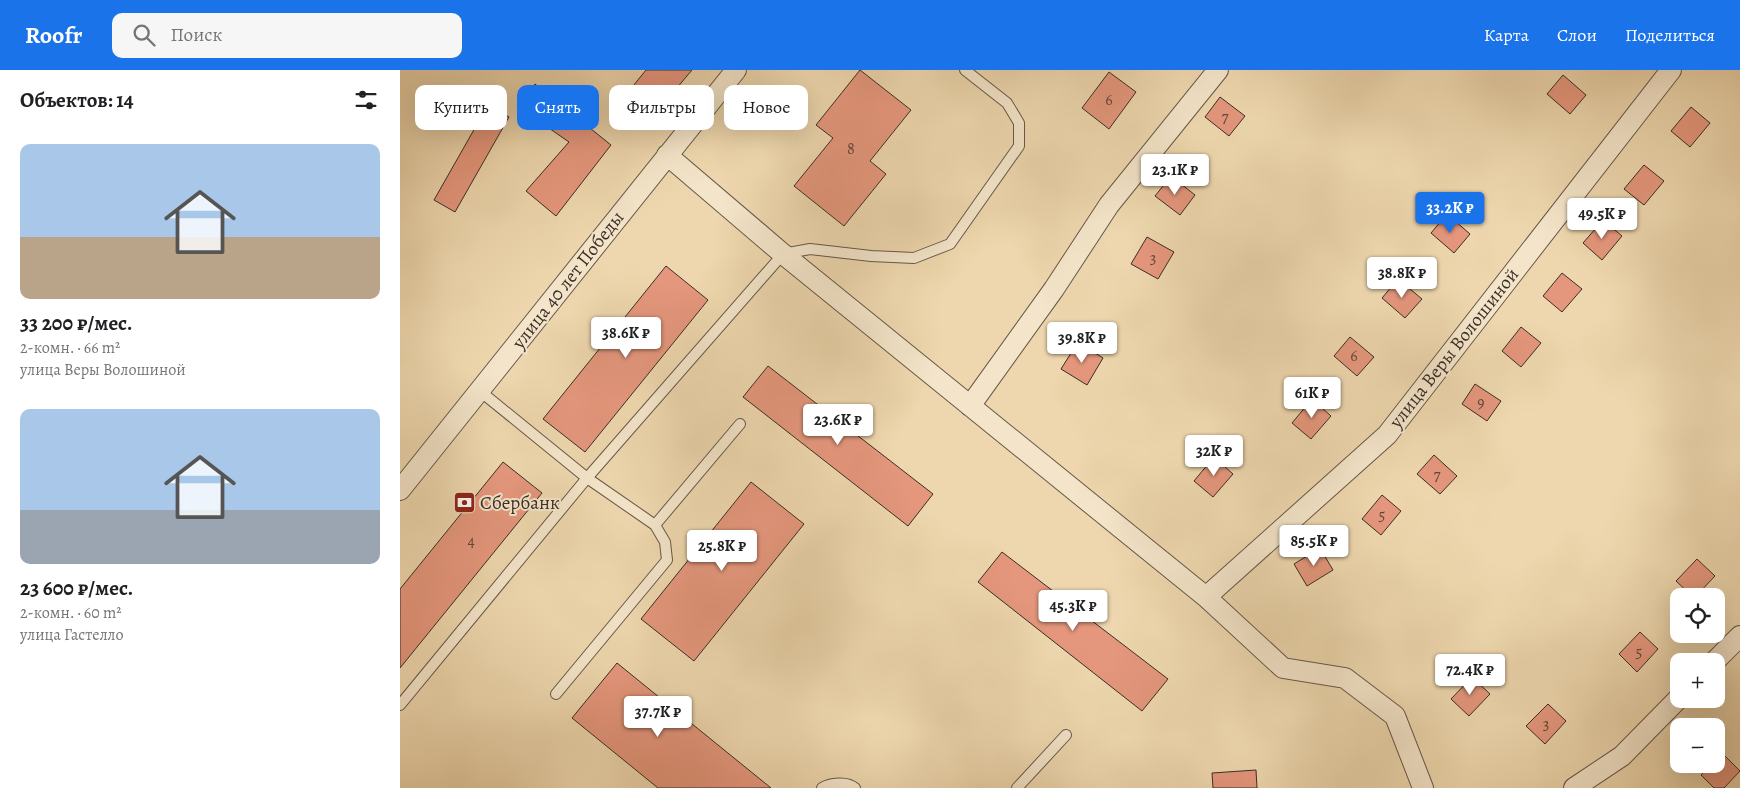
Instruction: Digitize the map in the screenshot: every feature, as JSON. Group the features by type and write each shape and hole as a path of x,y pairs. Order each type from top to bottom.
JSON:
{"street":[{"name":"улица 40 лет Победы","path":"400,490 736,70"},
{"path":"970,406 1054,290 1109,205 1218,70"},
{"name":"улица Веры Волошиной","path":"1206,597 1387,435 1671,70"},
{"path":"667,155 783,254 1206,597 1283,668 1345,678 1395,716 1423,788"},
{"path":"1723,653 1740,636"},
{"path":"1574,788 1622,756 1670,707"}],"lane":[{"path":"400,705 586,478 783,254 810,249 871,256 914,258 950,244 1019,146 1019,123 1007,103 965,70"},
{"path":"480,391 586,478 654,525 665,542 667,560 556,694"},
{"path":"654,525 740,424"},
{"path":"1017,788 1066,735"},
{"path":"822,788 829,784 851,785 855,788"}],"building":[{"path":"646,70 692,70 679,85 634,85"},
{"path":"860,70 911,110 870,161 886,174 844,226 794,186 833,138 816,125"},
{"path":"1109,72 1136,92 1109,129 1082,108"},
{"path":"1563,75 1586,95 1570,114 1547,94"},
{"path":"1220,97 1245,116 1229,136 1205,117"},
{"path":"1691,107 1710,123 1690,147 1671,131"},
{"path":"474,130 502,130 455,212 434,200"},
{"path":"552,130 592,130 611,145 556,216 526,191 569,142"},
{"path":"1644,165 1664,181 1644,205 1624,189"},
{"path":"1171,176 1195,195 1180,215 1155,196"},
{"path":"1447,214 1470,234 1454,253 1431,233"},
{"path":"1603,220 1622,236 1602,260 1583,243"},
{"path":"1147,237 1174,252 1158,279 1131,264"},
{"path":"666,266 708,300 585,452 543,419"},
{"path":"1562,273 1582,289 1562,312 1543,296"},
{"path":"1398,279 1422,299 1405,318 1382,298"},
{"path":"1521,327 1541,343 1521,367 1502,351"},
{"path":"1350,337 1374,357 1357,376 1334,356"},
{"path":"1078,342 1103,358 1087,385 1061,369"},
{"path":"768,366 933,494 908,526 743,397"},
{"path":"1475,384 1501,401 1487,421 1462,404"},
{"path":"1312,399 1331,416 1311,439 1292,423"},
{"path":"1434,455 1457,476 1440,494 1417,474"},
{"path":"1214,457 1233,474 1213,497 1194,481"},
{"path":"503,462 542,493 400,668 400,589"},
{"path":"751,482 804,524 694,661 641,619"},
{"path":"1382,495 1401,511 1381,535 1362,519"},
{"path":"1320,548 1333,570 1307,586 1294,564"},
{"path":"1002,552 1168,679 1142,711 978,582"},
{"path":"1697,559 1715,576 1704,588 1683,588 1676,581"},
{"path":"1640,632 1658,649 1637,672 1619,654"},
{"path":"617,663 771,788 658,788 572,718"},
{"path":"1472,677 1490,694 1469,716 1451,699"},
{"path":"1548,704 1566,721 1545,744 1526,726"},
{"path":"1725,756 1740,771 1724,788 1714,788 1701,775 1703,773 1725,773"},
{"path":"1256,770 1257,788 1213,788 1212,773"}],"place":[{"name":"Сбербанк","path":"464,503"}]}
